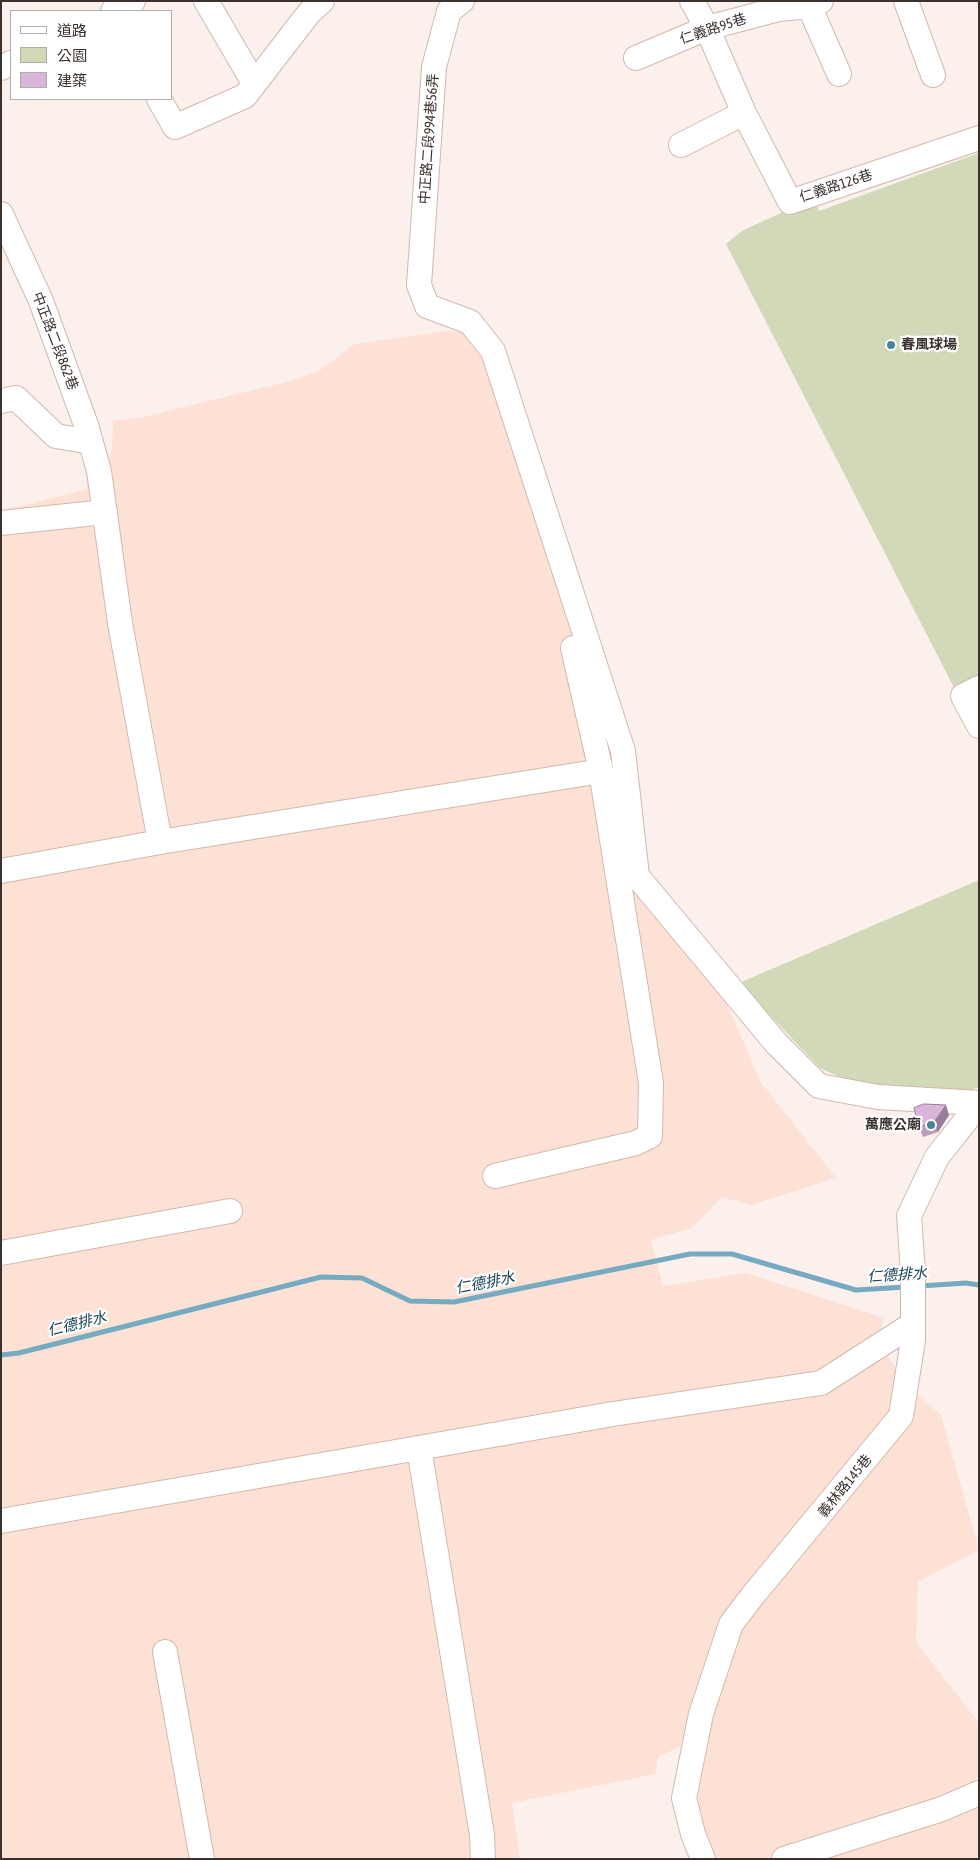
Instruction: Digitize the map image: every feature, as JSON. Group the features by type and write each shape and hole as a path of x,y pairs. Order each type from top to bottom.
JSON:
{"lane":[{"path":"116,10 133,1"},
{"path":"206,1 254,83"},
{"path":"160,100 175,127 244,96 309,13 322,1"},
{"name":"仁義路126巷","path":"692,1 707,28 744,113 790,202 979,138"},
{"path":"906,1 934,75"},
{"path":"812,3 839,74"},
{"name":"仁義路95巷","path":"636,58 707,28 779,9 812,3"},
{"name":"中正路二段994巷56弄","path":"450,4 434,67 419,284 427,306 470,322 493,352 623,750 637,876 776,1043 819,1086 878,1096 979,1104"},
{"path":"681,145 744,113"},
{"name":"中正路二段862巷","path":"1,214 41,301 91,442 99,471 120,623 160,842"},
{"path":"1,401 16,398 56,436 91,442"},
{"path":"1,522 105,512"},
{"path":"495,1176 636,1143 650,1136 651,1083 601,770 573,648"},
{"path":"979,688 963,696 979,726"},
{"path":"1,871 160,842 601,770"},
{"name":"義林路145巷","path":"703,1859 693,1834 684,1798 701,1714 731,1624 901,1416 913,1340 913,1286 909,1216 937,1157 979,1104"},
{"path":"1,1253 230,1211"},
{"path":"1,1521 613,1414 821,1383 913,1324"},
{"path":"419,1448 482,1834 483,1859"},
{"path":"165,1652 202,1859"},
{"path":"784,1859 942,1809 979,1793"}],"shaded area":[{"path":"446,331 468,332 484,357 595,671 636,841 669,913 703,947 760,1081 836,1178 751,1205 722,1197 692,1228 651,1240 663,1286 746,1273 884,1318 878,1341 908,1387 941,1415 979,1550 918,1582 916,1642 979,1723 979,1859 704,1859 683,1745 658,1757 655,1774 512,1803 520,1859 1,1859 1,511 87,489 84,457 99,470 112,451 113,421 143,417 291,381 319,371 355,344"}],"green space":[{"path":"979,153 979,699 964,707 726,244 742,231 813,198 819,211"},
{"path":"979,880 979,1087 965,1093 857,1085 820,1068 739,983"}],"building":[{"path":"924,1104 946,1105 934,1122 919,1127 914,1108"}],"waterway":[{"name":"仁德排水","path":"1,1355 19,1353 321,1277 362,1278 410,1301 454,1302 690,1254 732,1254 856,1290 906,1287"},
{"name":"仁德排水","path":"920,1286 966,1283 979,1285"}],"place":[{"name":"春風球場","path":"891,345"},
{"name":"萬應公廟","path":"931,1125"}]}
